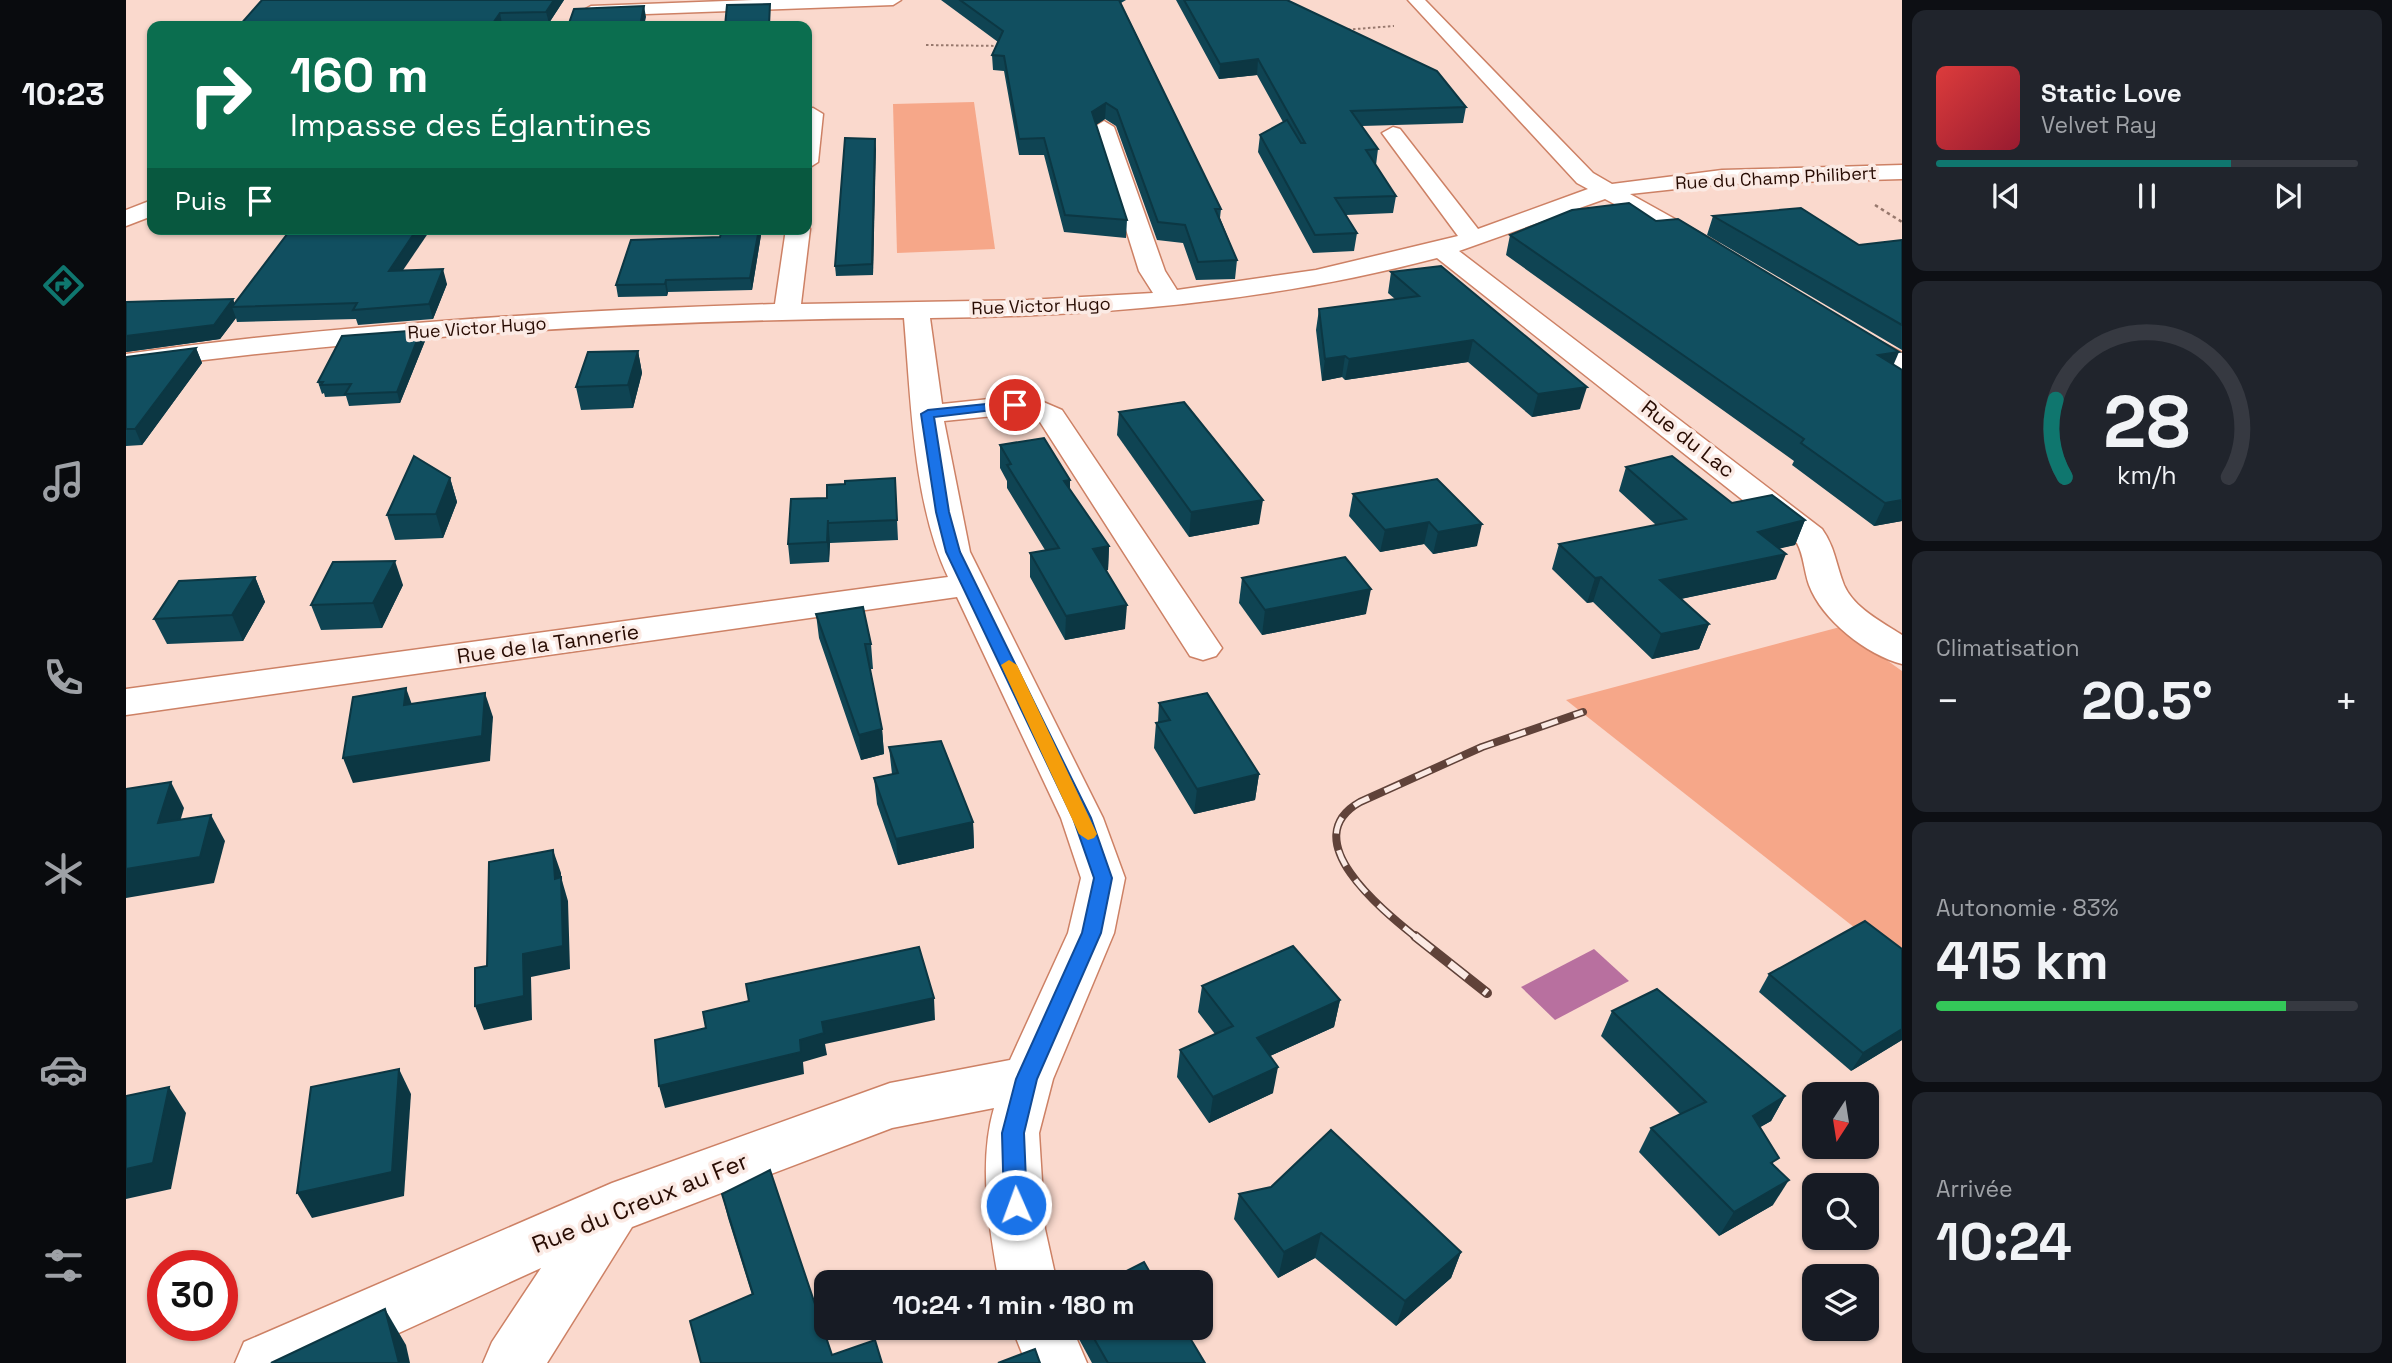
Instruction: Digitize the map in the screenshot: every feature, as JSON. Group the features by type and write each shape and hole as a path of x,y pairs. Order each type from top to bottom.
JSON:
{"street":[{"path":"601,0 579,15 799,2 893,0"},
{"path":"1416,0 1585,178 1651,212 1734,263"},
{"path":"799,2 800,21"},
{"path":"1104,127 1152,271 1170,299"},
{"path":"1393,133 1474,239"},
{"name":"Rue du Champ Philibert","path":"1609,191 1693,178 1902,172"},
{"name":"Rue Victor Hugo","path":"126,362 277,342 391,333 787,312 1086,306 1170,299 1398,261 1474,239 1609,191"},
{"path":"126,219 147,209"},
{"path":"787,312 797,235"},
{"name":"Rue du Lac","path":"1441,249 1811,536 1822,551 1830,593 1849,614 1902,652"},
{"path":"916,309 928,414 943,512 953,552 1082,818 1103,878 1091,933 1027,1079 1013,1133 1017,1229 1025,1270"},
{"path":"1829,321 1902,365"},
{"path":"928,414 1027,404 1051,416 1203,648"},
{"name":"Rue de la Tannerie","path":"126,702 971,585"},
{"name":"Rue du Creux au Fer","path":"265,1363 612,1209 890,1107 1027,1079"},
{"path":"513,1363 612,1209"},
{"path":"1046,1340 1056,1363"}],"path":[{"path":"1333,30 1394,26"},
{"path":"926,45 1012,47"}],"shaded area":[{"path":"974,102 995,249 897,253 893,104"},
{"path":"1840,627 1902,671 1902,965 1566,700"},
{"path":"1594,949 1629,981 1555,1020 1521,987"}],"building":[{"path":"262,0 554,0 546,12 500,13 494,21 243,21"},
{"path":"960,0 1119,0 1221,209 1215,209 1237,260 1198,262 1185,225 1158,222 1117,110 1106,103 1092,112 1127,220 1065,215 1044,138 1019,139 1004,56 992,55 1003,31"},
{"path":"1184,0 1287,0 1437,71 1466,107 1351,111 1378,149 1366,150 1396,196 1335,198 1357,233 1315,235 1260,135 1287,120 1301,143 1305,143 1258,59 1220,64"},
{"path":"770,4 769,21 725,21 727,5"},
{"path":"644,6 641,21 570,21 574,9"},
{"path":"845,138 875,139 872,264 835,266"},
{"path":"1629,203 1656,221 1678,219 1899,352 1878,355 1902,370 1902,500 1885,503 1801,443 1804,439 1510,235 1572,210"},
{"path":"1801,208 1859,245 1902,240 1902,325 1713,216"},
{"path":"286,235 413,235 389,271 443,269 429,304 353,310 357,303 232,307"},
{"path":"758,235 750,278 666,280 665,284 616,285 631,240"},
{"path":"1441,266 1587,387 1538,394 1473,340 1349,359 1345,356 1325,359 1319,309 1419,296 1391,272"},
{"path":"233,299 214,325 126,336 126,302"},
{"path":"421,330 397,392 345,394 351,384 321,385 323,382 318,382 342,336"},
{"path":"196,348 135,429 126,429 126,357"},
{"path":"638,351 628,385 576,387 588,352"},
{"path":"1184,402 1263,500 1191,512 1119,412"},
{"path":"1044,438 1070,480 1064,481 1109,546 1093,549 1127,605 1066,616 1030,553 1059,548 1007,465 1011,464 1000,445"},
{"path":"414,456 450,478 436,514 387,515"},
{"path":"1672,456 1732,503 1772,495 1805,520 1758,532 1786,554 1660,580 1709,624 1661,634 1601,577 1595,578 1559,544 1686,519 1626,467"},
{"path":"895,478 897,520 828,523 828,520 827,542 788,544 791,499 827,498 827,485 845,484 845,481"},
{"path":"1437,479 1482,524 1438,532 1429,522 1385,530 1353,494"},
{"path":"1345,557 1371,589 1265,610 1242,578"},
{"path":"395,561 373,603 311,605 333,562"},
{"path":"255,577 232,615 154,619 179,581"},
{"path":"863,607 871,644 865,644 882,729 859,735 816,614"},
{"path":"406,688 404,705 485,693 482,736 343,758 353,697"},
{"path":"1207,693 1259,774 1197,789 1156,723 1170,720 1159,703"},
{"path":"941,741 973,822 896,839 874,778 898,773 889,747"},
{"path":"171,782 158,823 211,815 200,857 126,869 126,789"},
{"path":"553,850 555,879 561,877 563,946 523,954 524,996 475,1006 475,968 487,966 489,862"},
{"path":"1865,921 1902,949 1902,1029 1863,1053 1769,974"},
{"path":"1293,946 1340,1000 1257,1038 1278,1067 1213,1097 1180,1050 1233,1026 1202,986"},
{"path":"919,947 934,998 822,1022 824,1033 800,1040 801,1052 659,1086 655,1040 706,1028 703,1012 749,1001 746,984"},
{"path":"1657,989 1785,1096 1753,1116 1779,1158 1771,1163 1789,1180 1734,1212 1651,1128 1706,1102 1612,1011"},
{"path":"399,1069 392,1172 297,1193 311,1087"},
{"path":"169,1087 153,1163 126,1169 126,1096"},
{"path":"1331,1130 1461,1252 1405,1301 1321,1233 1284,1252 1239,1194 1271,1187"},
{"path":"770,1170 814,1301 814,1340 827,1340 832,1355 875,1340 882,1363 701,1363 690,1321 753,1294 722,1194"},
{"path":"1144,1262 1149,1270 1128,1270"},
{"path":"385,1309 399,1363 271,1363"},
{"path":"1095,1340 1191,1340 1205,1363 1108,1363"},
{"path":"1035,1349 1040,1363 998,1363"}],"railway":[{"path":"1417,938 1386,912 1352,875 1340,855 1336,836 1342,818 1360,802 1482,747 1583,712"},
{"path":"1415,936 1487,993"}],"slow traffic":[{"path":"1009,665 1088,834"}],"route":[{"path":"1015,405 928,414 943,512 953,552 1082,818 1103,878 1091,933 1027,1079 1013,1133 1016,1205"}]}
